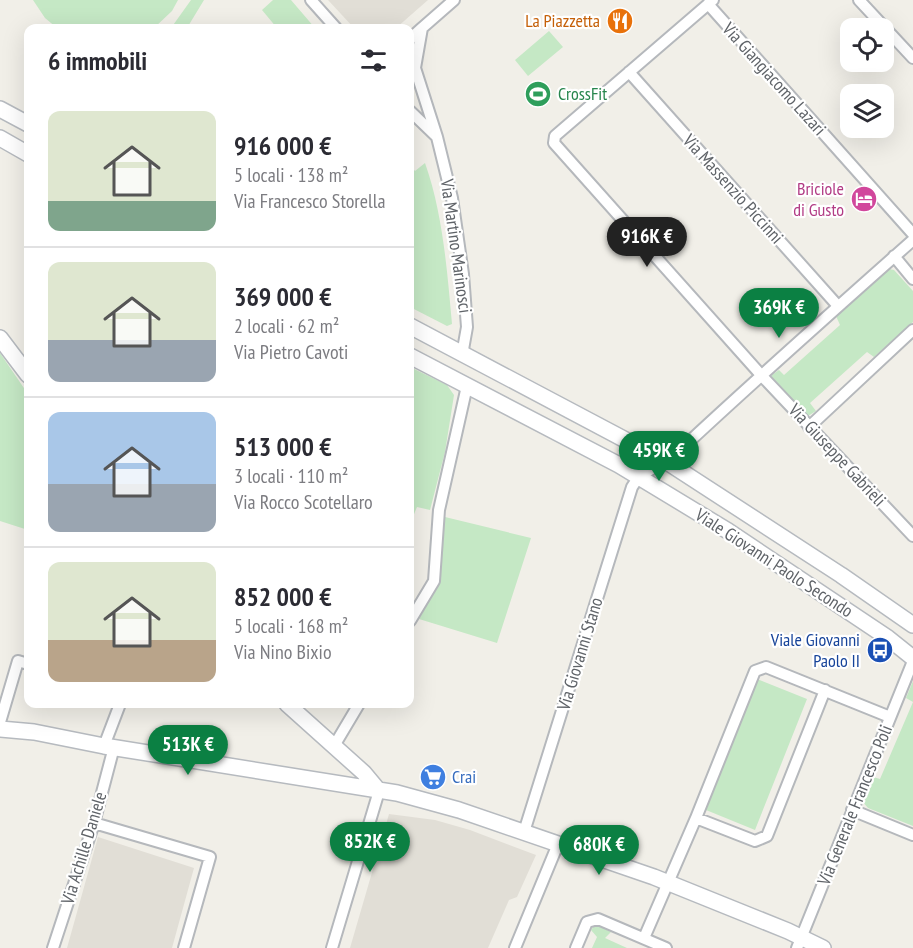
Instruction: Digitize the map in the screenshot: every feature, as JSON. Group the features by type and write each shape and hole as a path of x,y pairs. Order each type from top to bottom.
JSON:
{"main road":[{"path":"0,108 24,122"},
{"path":"0,138 24,152"},
{"name":"Viale Giovanni Paolo Secondo","path":"414,328 667,462 841,575 913,625"},
{"path":"0,338 24,362"},
{"name":"Viale Giovanni Paolo Secondo","path":"414,358 638,477 728,531 888,638 913,659"},
{"path":"291,708 364,772 379,791"},
{"path":"0,729 34,732 379,791 459,810 669,884 799,943 823,948"}],"street":[{"path":"311,0 332,24"},
{"path":"414,35 454,0"},
{"path":"859,0 913,58"},
{"path":"629,72 710,2"},
{"name":"Via Giangiacomo Lazari","path":"710,2 913,234"},
{"name":"Via Martino Marinosci","path":"422,28 415,68 437,137 452,198 464,274 467,327 462,355"},
{"name":"Via Giuseppe Gabrieli","path":"629,72 555,135 554,143 760,375 913,536"},
{"name":"Via Massenzio Piccinni","path":"629,72 838,306"},
{"path":"414,115 437,137"},
{"path":"638,477 667,462 760,375 913,240"},
{"path":"894,256 913,279"},
{"path":"809,427 913,330"},
{"path":"414,614 434,580 439,510 467,386"},
{"name":"Via Giovanni Stano","path":"524,832 632,487 638,477"},
{"name":"Via Generale Francesco Poli","path":"799,943 913,659"},
{"path":"0,722 18,661 24,663"},
{"path":"644,938 669,884 755,671 766,667 890,717"},
{"path":"696,818 755,841 767,836 825,690"},
{"name":"Via Achille Daniele","path":"53,948 94,823 119,708"},
{"path":"334,746 357,708"},
{"path":"332,948 379,791"},
{"path":"852,810 913,835"},
{"path":"94,823 210,857 184,948"},
{"path":"515,948 558,844"},
{"path":"576,948 587,922 598,919 666,948"}],"shaded area":[{"path":"328,0 428,0 401,24 350,24"},
{"path":"389,814 435,820 470,830 536,855 517,897 509,900 488,948 350,948"},
{"path":"98,837 194,868 172,948 67,948"}],"green space":[{"path":"33,0 178,0 172,11 158,24 52,24 45,18"},
{"path":"191,0 204,0 189,24 174,24"},
{"path":"273,0 291,0 312,24 274,24 262,10"},
{"path":"549,31 563,47 528,76 515,60"},
{"path":"425,163 436,202 452,324 447,326 414,309 415,171"},
{"path":"889,269 894,270 913,291 913,322 874,357 867,352 810,403 816,411 808,416 772,375 779,370 784,375 840,325 836,316"},
{"path":"0,353 24,388 24,529 0,521"},
{"path":"414,369 447,385 454,395 445,452 430,510 417,507 414,514"},
{"path":"445,517 531,538 497,643 419,619 438,585"},
{"path":"757,679 807,699 755,830 706,810"},
{"path":"913,681 913,702 906,698"},
{"path":"913,702 913,826 868,808 862,801 873,777 880,779"},
{"path":"594,926 611,932 605,938 627,948 592,948 597,937 591,930"}],"place":[{"name":"La Piazzetta","path":"620,21"},
{"name":"CrossFit","path":"538,94"},
{"name":"Briciole di Gusto","path":"864,199"},
{"name":"Viale Giovanni Paolo II","path":"880,650"},
{"name":"Crai","path":"433,777"}]}
